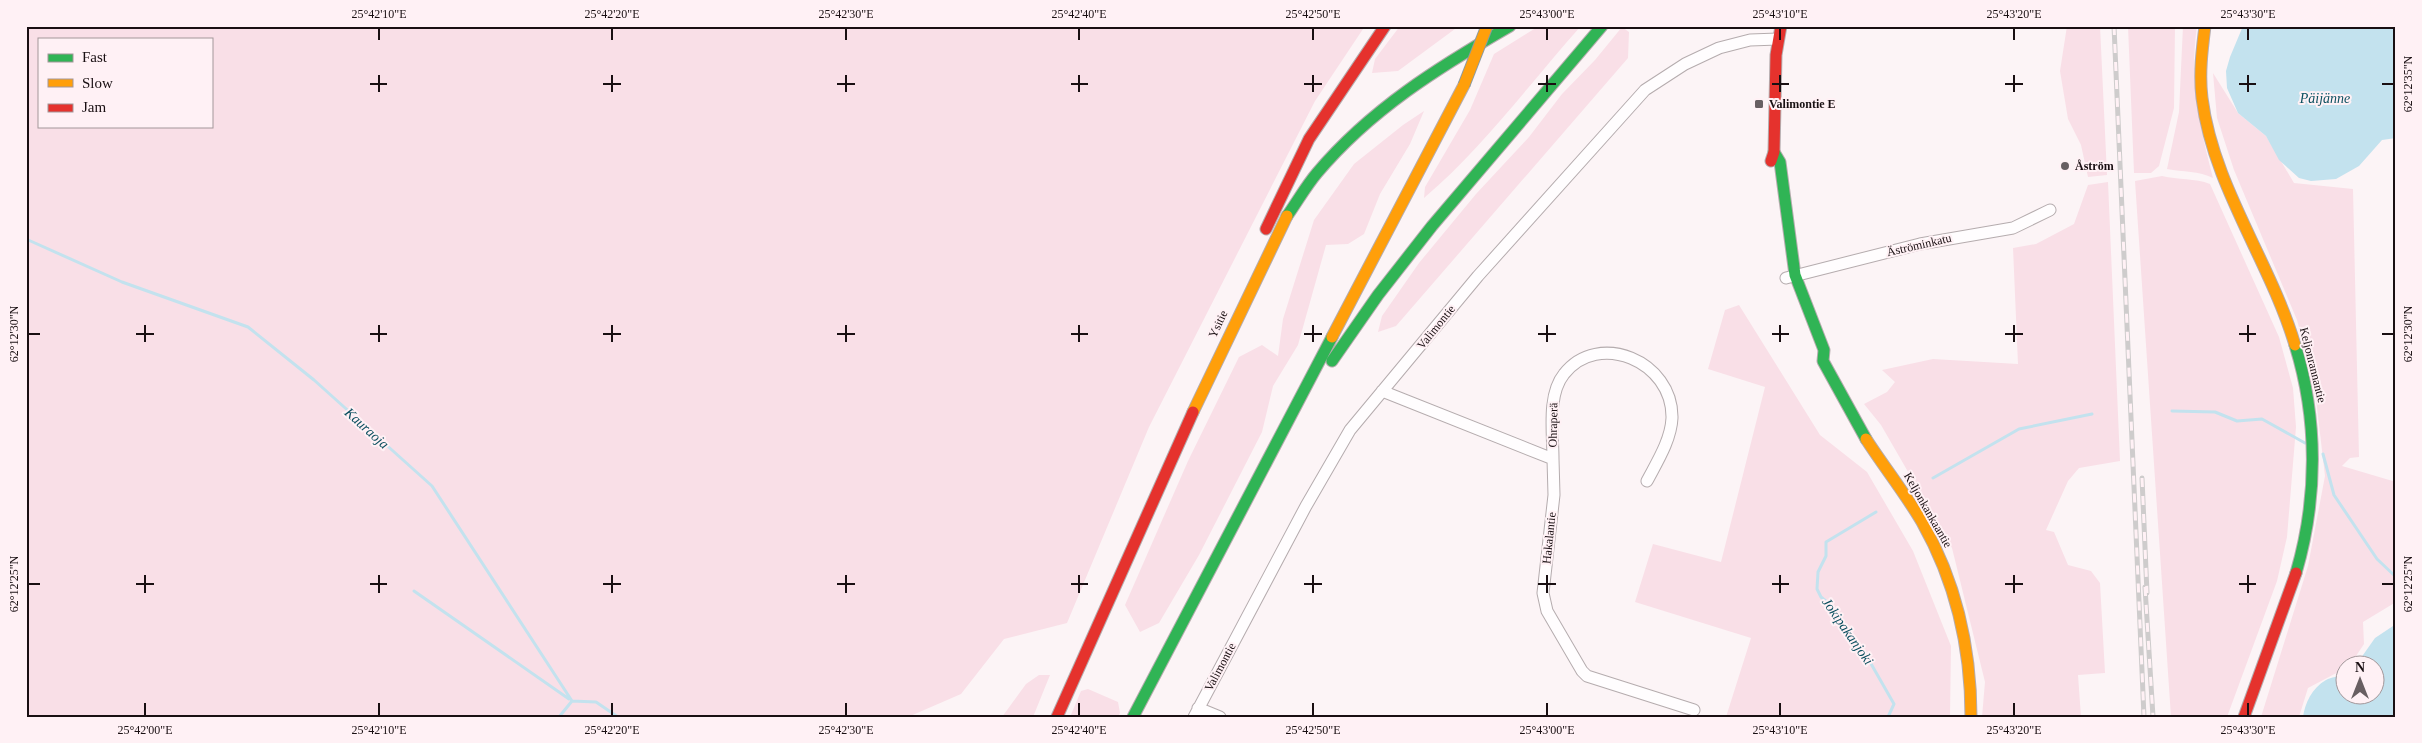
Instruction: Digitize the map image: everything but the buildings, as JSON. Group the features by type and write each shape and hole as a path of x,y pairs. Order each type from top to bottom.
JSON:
{"main road":[{"path":"1262,236 1309,139 1385,26"},
{"path":"1133,717 1464,85 1487,26"},
{"name":"Ysitie","path":"1057,717 1238,313 1282,223 1317,173 1360,128 1412,84 1510,26"},
{"path":"1296,405 1339,353 1377,296 1458,193 1511,128 1602,26"},
{"name":"Keljonkankaantie","path":"1781,26 1778,38 1773,105 1774,152 1770,162 1771,183 1790,276 1806,337 1815,354 1824,361 1859,427 1921,521 1944,568 1958,609 1967,649 1972,692 1971,717"},
{"name":"Keljonrannantie","path":"2205,26 2201,60 2203,104 2212,147 2288,324 2306,386 2312,426 2312,476 2305,542 2289,599 2244,717"},
{"path":"1238,313 1246,272"}],"street":[{"name":"Valimontie","path":"1196,712 1306,506 1350,430 1478,276 1645,90 1685,64 1719,48 1750,40 1778,38"},
{"name":"Äströminkatu","path":"1790,276 1920,244 2014,228 2050,210"},
{"name":"Ohraperä","path":"1553,459 1554,396 1564,374 1582,359 1607,353 1625,355 1646,365 1669,392 1672,419 1666,444 1647,481"},
{"path":"1382,391 1553,459"},
{"name":"Hakalantie","path":"1553,459 1554,495 1543,593 1547,611 1587,676 1694,710"},
{"path":"1196,712 1220,717"}],"shaded area":[{"path":"26,26 1365,26 1315,101 1149,427 1067,623 1004,639 961,694 908,717 26,717"},
{"path":"1400,26 1459,26 1398,71 1372,73 1375,59"},
{"path":"1539,26 1581,26 1486,137 1446,179 1424,198 1425,187 1470,110 1494,54"},
{"path":"2067,26 2100,26 2107,175 2088,177 2081,145 2068,119 2060,71"},
{"path":"2128,26 2175,26 2174,108 2159,166 2151,173 2134,173"},
{"path":"2183,26 2197,26 2194,66 2195,85 2203,139 2213,178 2197,173 2167,169 2179,112"},
{"path":"1622,27 1629,32 1628,58 1396,326 1378,332 1382,316 1419,263 1476,194 1529,137 1562,94 1595,60"},
{"path":"2213,73 2238,113 2266,136 2294,183 2353,189 2359,457 2350,458 2342,466 2396,482 2396,602 2363,622 2364,644 2356,656 2334,656 2334,674 2308,688 2299,717 2261,717 2308,566 2325,476 2314,382 2297,320 2234,170 2217,118"},
{"path":"1424,111 1410,144 1380,194 1364,234 1348,244 1326,245 1298,345 1273,386 1262,432 1199,555 1159,623 1140,632 1125,605 1188,461 1239,357 1262,345 1278,356 1283,319 1314,220 1354,164 1403,125"},
{"path":"2162,176 2210,184 2279,337 2293,388 2296,427 2287,537 2277,581 2227,717 2171,717 2135,181"},
{"path":"2108,182 2120,461 2079,468 2068,481 2046,530 2054,532 2068,565 2091,571 2100,583 2105,673 2078,675 2081,717 1982,717 1985,682 1952,548 1881,425 1864,404 1887,392 1895,382 1882,370 1933,359 2018,364 2013,248 2036,244 2074,224 2088,185"},
{"path":"1739,305 1820,435 1867,472 1913,551 1951,646 1950,717 1726,717 1751,638 1635,602 1653,544 1721,562 1765,387 1708,369 1725,310"},
{"path":"1039,675 1050,675 1033,717 1002,717 1026,684"},
{"path":"1088,689 1118,702 1120,713 1118,717 1070,717 1081,691"}],"water":[{"name":"Päijänne","path":"2243,26 2396,26 2396,138 2382,140 2359,166 2336,179 2311,181 2299,178 2279,160 2266,136 2238,113 2227,88 2226,71"},
{"path":"2396,624 2396,717 2303,717 2307,701 2313,692 2321,683 2334,678 2334,706 2384,706 2384,656 2362,656 2375,638"}],"waterway":[{"name":"Kauraoja","path":"26,239 122,282 248,327 314,380 432,486 572,701"},
{"name":"Jokipakanjoki","path":"2172,411 2215,412 2237,421 2262,419 2305,443"},
{"name":"Jokipakanjoki","path":"1933,478 2019,429 2092,414"},
{"name":"Jokipakanjoki","path":"2323,454 2334,495 2377,559 2396,577"},
{"name":"Jokipakanjoki","path":"1876,512 1826,542 1826,556 1818,572 1817,589 1821,597 1841,617 1847,634 1862,648 1894,704 1888,717"},
{"path":"414,591 569,699"},
{"name":"Kauraoja","path":"572,701 596,702 618,717"},
{"path":"559,717 572,701"}],"railway":[{"path":"2114,26 2144,717"},
{"path":"2142,478 2147,593"},
{"path":"2145,587 2153,717"}],"traffic: fast":[{"path":"1287,216 1317,173 1338,150 1383,109 1457,57 1510,26"},
{"path":"1332,361 1378,295 1432,226 1602,26"},
{"path":"1774,152 1780,162 1795,275 1824,350 1823,361 1866,439"},
{"path":"1133,717 1332,337"},
{"path":"2295,345 2308,401 2312,459 2308,516 2296,573"}],"traffic: slow":[{"path":"1464,85 1487,26"},
{"path":"2205,26 2201,80 2202,98 2208,130 2230,193 2271,283 2295,345"},
{"path":"1332,337 1464,85"},
{"path":"1193,412 1287,216"},
{"path":"1866,439 1922,522 1944,568 1959,616 1964,641 1968,666 1971,717"}],"traffic: jam":[{"path":"1266,229 1309,139 1385,26"},
{"path":"1771,161 1774,152 1776,55 1781,26"},
{"path":"1057,717 1193,412"},
{"path":"2244,717 2296,573"}],"place":[{"name":"Valimontie E","path":"1759,104"},
{"name":"Åström","path":"2065,166"}]}
